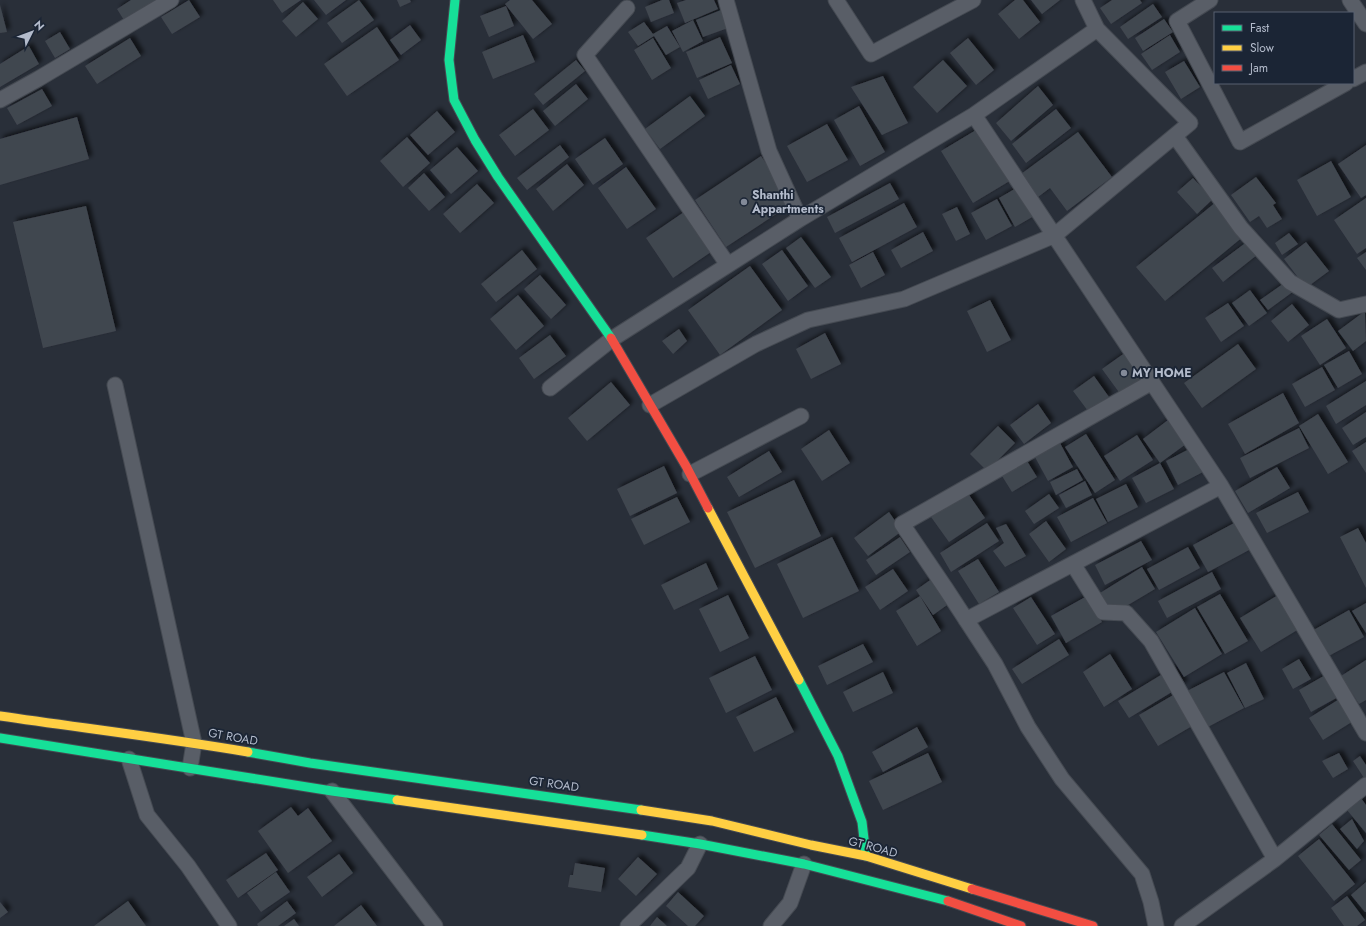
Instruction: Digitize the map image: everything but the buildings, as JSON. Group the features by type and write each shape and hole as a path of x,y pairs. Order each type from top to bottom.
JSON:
{"main road":[{"path":"455,0 449,60 454,100 475,140 498,177 612,339 690,474 766,616 838,756 862,822 866,856"},
{"name":"GT ROAD","path":"0,716 194,743 310,762 582,800 712,821 811,845 866,856 1093,926"},
{"path":"0,738 332,791 549,821 700,844 804,864 950,902 1021,926"}],"street":[{"path":"0,100 171,0"},
{"path":"726,0 768,151 800,218"},
{"path":"836,0 871,54 973,0"},
{"path":"650,405 756,344 808,320 904,299 1054,235 1190,123 1097,29 1083,0"},
{"path":"1210,0 1176,21 1240,142 1344,84"},
{"path":"1350,0 1366,24"},
{"path":"627,8 585,55 728,265"},
{"path":"550,388 612,339 800,218 974,114 1097,29"},
{"path":"1354,78 1366,72"},
{"path":"974,114 1221,486 1366,733"},
{"path":"1175,136 1241,228 1290,282 1339,310 1366,304"},
{"path":"1152,382 902,524 995,664 1028,727 1062,779 1142,874 1151,902 1156,926"},
{"path":"115,385 194,743 190,768"},
{"path":"690,474 801,416"},
{"path":"966,620 1221,486"},
{"path":"1073,564 1103,612 1126,613 1151,641 1275,859"},
{"path":"129,759 147,815 188,866 229,926"},
{"path":"1182,926 1275,859 1366,785"},
{"path":"332,791 435,926"},
{"path":"628,926 688,868 700,844"},
{"path":"771,926 790,903 804,864"}],"traffic: fast":[{"path":"455,0 449,60 454,100 475,140 498,177 611,338"},
{"path":"799,680 838,756 862,822 866,856"},
{"path":"0,738 397,800"},
{"path":"248,752 310,763 641,810"},
{"path":"642,835 700,844 804,864 948,901"}],"traffic: slow":[{"path":"708,508 799,680"},
{"path":"0,716 248,752"},
{"path":"397,800 642,835"},
{"path":"641,810 712,821 811,845 866,856 972,889"}],"traffic: jam":[{"path":"611,338 686,466 708,508"},
{"path":"972,889 1093,926"},
{"path":"948,901 1021,926"}],"place":[{"name":"Shanthi Appartments","path":"744,202"},
{"name":"MY HOME","path":"1124,373"}]}
